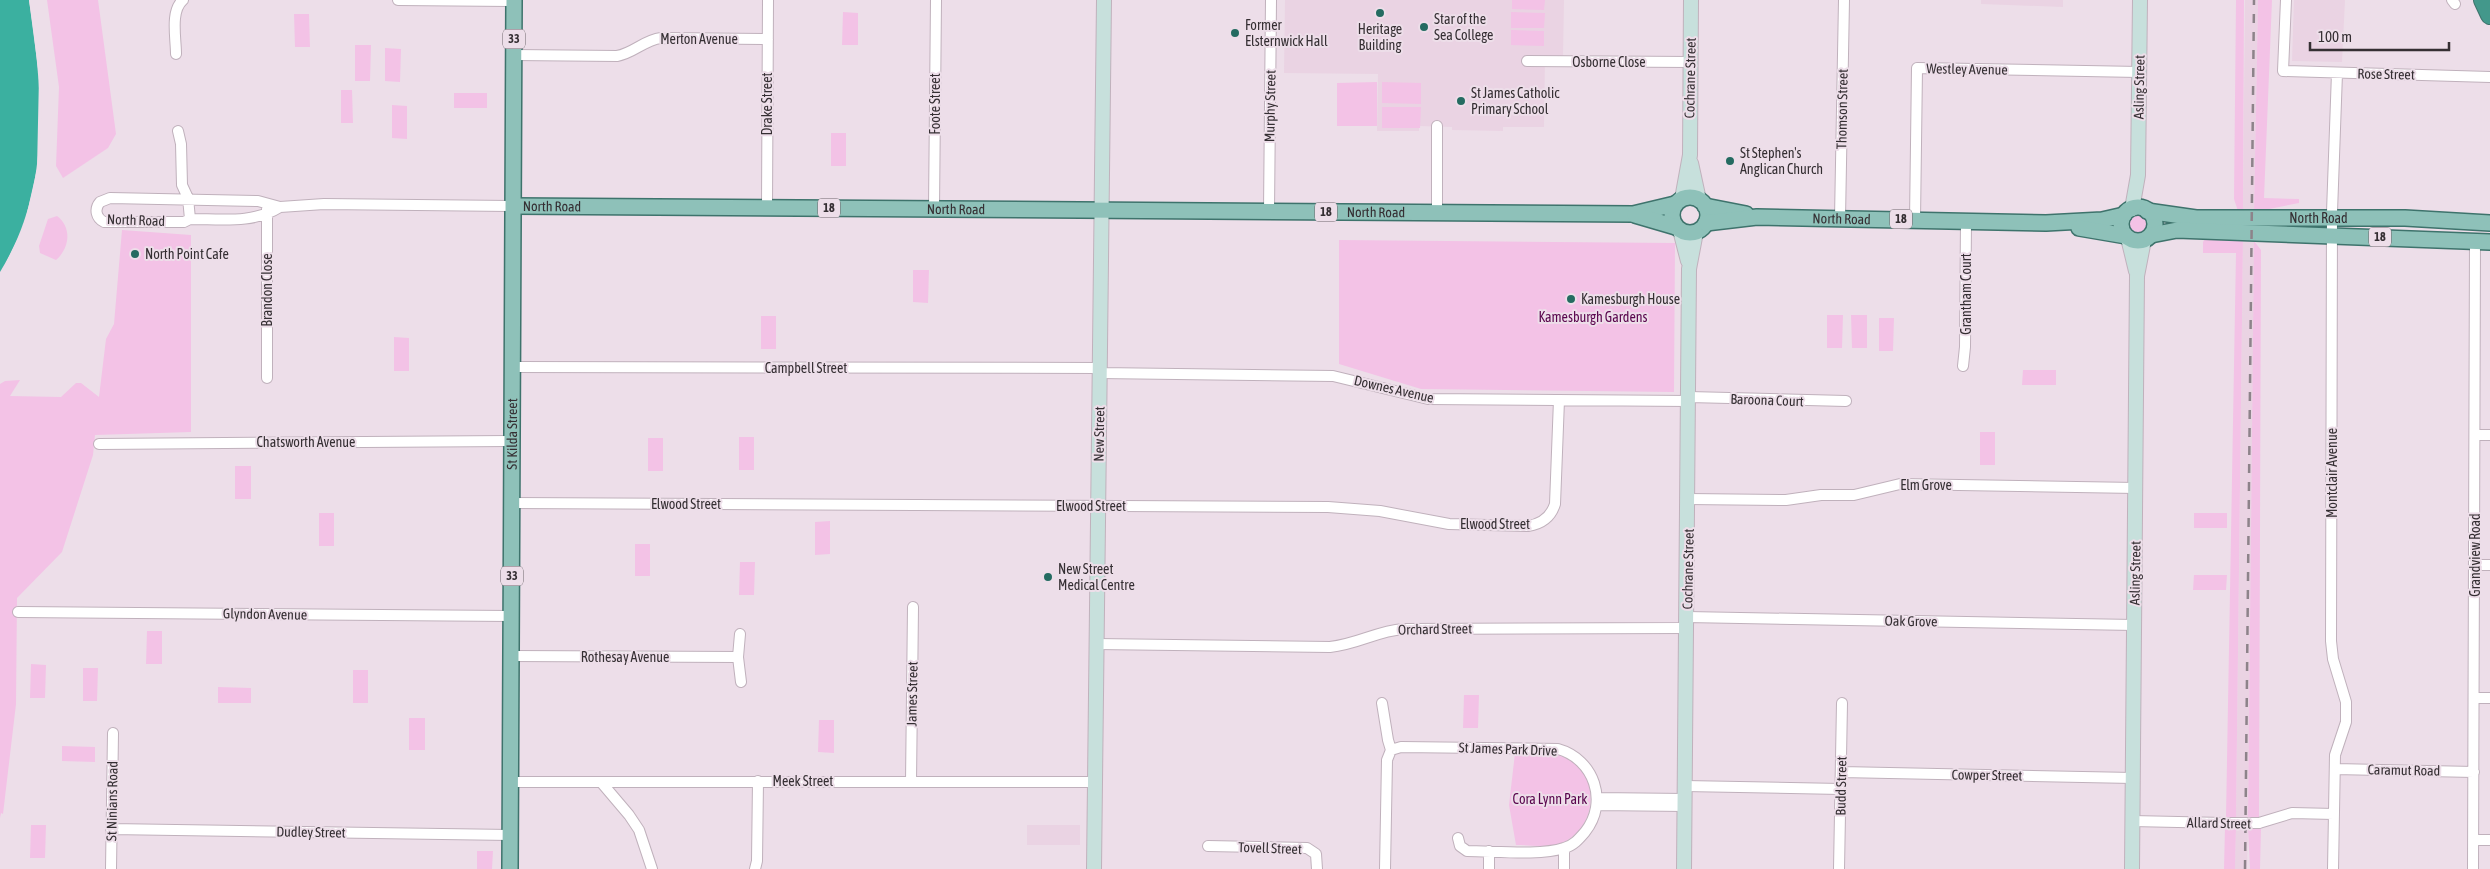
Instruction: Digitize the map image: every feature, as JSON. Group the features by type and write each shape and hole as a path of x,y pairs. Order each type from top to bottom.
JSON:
{"highway":[{"path":"2483,0 2490,15"}],"main road":[{"name":"St Kilda Street","path":"510,869 514,1"},
{"name":"18","path":"1678,202 1693,198 1702,203"},
{"name":"North Road","path":"514,206 1633,214 1678,202"},
{"path":"1678,202 1671,216 1678,229"},
{"name":"North Road","path":"1702,203 1757,217"},
{"path":"1701,228 1707,212 1702,203"},
{"name":"North Road","path":"1701,228 1757,217 2046,223 2102,220 2137,211 2196,218 2405,218 2490,223"},
{"path":"2127,237 2121,226 2137,211 2154,219 2154,230 2147,238"},
{"name":"North Road","path":"1633,214 1678,229"},
{"name":"North Road","path":"2046,223 2127,237"},
{"name":"18","path":"1678,229 1691,233 1701,228"},
{"name":"North Road","path":"2147,238 2177,230 2483,241"},
{"name":"18","path":"2127,237 2138,241 2147,238"}],"street":[{"path":"176,54 176,14 179,4 183,0"},
{"path":"398,0 514,1"},
{"name":"Drake Street","path":"767,207 768,0"},
{"name":"Foote Street","path":"934,209 936,0"},
{"name":"New Street","path":"1094,869 1104,0"},
{"name":"Murphy Street","path":"1269,211 1271,0"},
{"name":"Cochrane Street","path":"1678,202 1690,155 1691,0"},
{"name":"Thomson Street","path":"1840,218 1844,0"},
{"name":"Asling Street","path":"2137,211 2140,0"},
{"name":"Rose Street","path":"2286,0 2283,71 2490,77"},
{"name":"Merton Avenue","path":"514,56 617,56 629,53 646,42 661,38 768,39"},
{"name":"Osborne Close","path":"1527,61 1691,62"},
{"name":"Westley Avenue","path":"1915,220 1916,68 2139,72"},
{"name":"Montclair Avenue","path":"2333,869 2336,755 2346,722 2346,702 2333,659 2331,642 2332,218 2337,73"},
{"path":"1437,126 1437,213"},
{"path":"178,131 181,144 182,185 188,198 190,219"},
{"name":"Cochrane Street","path":"1690,155 1702,203"},
{"name":"North Road","path":"280,207 267,215 252,219 190,219 184,222 104,222 98,217 96,211 100,202 110,198 188,198 198,201 267,202 280,207 324,204 514,206"},
{"name":"Brandon Close","path":"267,202 267,378"},
{"name":"Grantham Court","path":"1963,366 1966,347 1966,221"},
{"name":"Cochrane Street","path":"1689,269 1701,228"},
{"name":"Cochrane Street","path":"1678,229 1689,269 1684,869"},
{"name":"Asling Street","path":"2127,237 2137,276"},
{"name":"Asling Street","path":"2132,869 2137,276 2147,238"},
{"name":"Grandview Road","path":"2473,869 2476,435 2483,241"},
{"name":"Campbell Street","path":"513,367 1100,371"},
{"name":"Downes Avenue","path":"1100,371 1333,376 1428,399 1689,399"},
{"name":"Baroona Court","path":"1689,399 1846,401"},
{"name":"Elwood Street","path":"512,503 1328,507 1380,511 1449,524 1536,525 1548,518 1555,504 1559,400"},
{"path":"2476,435 2490,435"},
{"name":"Chatsworth Avenue","path":"99,444 512,441"},
{"name":"Elm Grove","path":"1688,499 1786,500 1821,495 1854,495 1900,484 2136,488"},
{"path":"2475,565 2490,565"},
{"name":"James Street","path":"911,782 913,607"},
{"name":"Glyndon Avenue","path":"18,612 512,616"},
{"name":"Oak Grove","path":"1687,622 2135,624"},
{"name":"Orchard Street","path":"1096,644 1330,647 1352,644 1384,631 1404,629 1687,622"},
{"path":"740,634 738,657 741,682"},
{"name":"Rothesay Avenue","path":"511,656 738,657"},
{"path":"2474,698 2490,698"},
{"path":"1382,703 1391,750 1387,760 1385,869"},
{"name":"Budd Street","path":"1839,869 1842,703"},
{"name":"St Ninians Road","path":"110,869 113,733"},
{"name":"St James Park Drive","path":"1391,750 1401,747 1558,749 1566,751 1581,762 1594,781 1597,802"},
{"name":"Caramut Road","path":"2335,769 2474,772"},
{"name":"Cowper Street","path":"1841,772 2133,778"},
{"path":"755,869 757,861 758,781"},
{"name":"Meek Street","path":"511,782 1095,782"},
{"path":"601,782 639,830 652,869"},
{"path":"1458,838 1460,846 1467,850 1546,851 1572,845 1586,830 1597,802 1841,789"},
{"name":"Allard Street","path":"2132,821 2258,823 2292,813 2334,814"},
{"name":"Dudley Street","path":"111,829 510,835"},
{"path":"2474,840 2490,840"},
{"name":"Tovell Street","path":"1208,846 1307,848 1316,854 1317,869"},
{"path":"1564,848 1564,869"},
{"path":"1489,850 1489,869"}],"shaded area":[{"path":"0,0 29,0 38,70 40,105 36,173 28,207 17,240 0,272"},
{"name":"Star of the Sea College","path":"1285,0 1564,0 1563,56 1545,56 1544,127 1503,127 1503,131 1452,130 1452,127 1419,126 1419,131 1377,131 1378,74 1284,73"},
{"path":"1981,0 2063,0 2063,7 1981,4"},
{"path":"2245,0 2258,0 2254,212 2243,212"},
{"path":"2294,0 2345,0 2342,62 2292,61"},
{"path":"2243,241 2254,241 2248,818 2236,818"},
{"path":"1027,825 1080,825 1080,845 1027,845"},
{"path":"2236,828 2248,828 2247,869 2235,869"}],"green space":[{"path":"47,0 98,0 116,134 108,148 63,178 56,166 59,87"},
{"path":"1512,0 1545,0 1544,10 1512,9"},
{"path":"2236,0 2244,0 2243,212 2238,211 2234,199"},
{"path":"2258,0 2272,0 2264,198 2299,199 2299,203 2254,212"},
{"path":"843,12 858,13 858,45 842,45"},
{"path":"1511,12 1545,13 1544,28 1511,28"},
{"path":"294,14 309,14 310,47 295,47"},
{"path":"1511,30 1544,31 1544,46 1511,45"},
{"path":"355,45 371,45 370,81 355,81"},
{"path":"385,48 401,49 400,82 385,81"},
{"path":"1377,82 1377,126 1337,126 1337,83"},
{"path":"1382,82 1421,83 1421,104 1382,103"},
{"path":"341,90 352,90 353,123 341,123"},
{"path":"454,93 487,93 487,108 454,108"},
{"path":"392,105 407,106 407,139 392,138"},
{"path":"1382,107 1421,107 1420,128 1382,128"},
{"path":"831,133 846,133 846,166 831,166"},
{"path":"2138,215 2145,218 2148,225 2145,232 2138,235 2131,232 2128,225 2131,218"},
{"path":"57,216 65,226 67,238 64,250 56,260 40,253 39,246 48,219"},
{"path":"122,230 191,235 191,432 95,435 93,455 62,552 17,598 16,704 3,814 1,813 0,818 0,384 5,381 20,380 10,396 61,397 76,383 81,383 99,397 106,339 114,324"},
{"path":"2207,236 2243,237 2236,818 2226,817 2236,253 2203,253 2203,242"},
{"name":"Kamesburgh Gardens","path":"1339,240 1675,243 1674,392 1421,389 1339,364"},
{"path":"2254,241 2261,250 2259,818 2248,818"},
{"path":"913,270 929,270 928,303 913,302"},
{"path":"1827,315 1843,315 1842,348 1827,348"},
{"path":"1851,315 1867,315 1867,348 1852,348"},
{"path":"761,316 776,316 776,349 761,349"},
{"path":"1879,318 1894,318 1893,351 1879,351"},
{"path":"394,337 409,338 409,371 394,371"},
{"path":"2023,370 2056,370 2056,385 2022,385"},
{"path":"1980,432 1995,432 1995,465 1980,465"},
{"path":"739,437 754,437 754,470 739,470"},
{"path":"648,438 663,438 663,471 648,471"},
{"path":"235,466 251,466 251,499 235,499"},
{"path":"319,513 334,513 334,546 319,546"},
{"path":"2194,513 2227,513 2227,528 2194,528"},
{"path":"830,521 830,554 815,555 815,522"},
{"path":"635,544 650,544 650,576 635,576"},
{"path":"740,562 755,562 754,595 739,595"},
{"path":"2194,575 2227,575 2226,590 2193,590"},
{"path":"147,631 162,631 162,664 146,664"},
{"path":"31,664 46,665 45,698 30,698"},
{"path":"83,668 98,668 97,701 83,701"},
{"path":"353,670 368,670 368,703 353,703"},
{"path":"218,687 251,688 251,703 218,703"},
{"path":"1464,695 1479,695 1478,728 1463,728"},
{"path":"409,718 425,718 425,750 409,750"},
{"path":"819,720 834,720 834,753 818,752"},
{"path":"62,746 95,747 95,762 62,761"},
{"name":"Cora Lynn Park","path":"1515,753 1542,753 1562,756 1579,767 1586,778 1590,790 1588,815 1582,826 1573,836 1562,843 1539,846 1516,845 1509,805"},
{"path":"31,825 46,825 45,858 30,858"},
{"path":"2225,827 2236,828 2235,869 2224,869"},
{"path":"2248,828 2261,828 2260,869 2250,869"},
{"path":"477,851 493,851 492,869 477,869"}],"pier":[{"path":"29,0 31,0 42,76 40,169 26,227 13,256 0,275 24,226 37,169 39,76"}],"railway":[{"path":"2245,869 2254,0"}],"place":[{"name":"Heritage Building","path":"1380,13"},
{"name":"Star of the Sea College","path":"1424,27"},
{"name":"Former Elsternwick Hall","path":"1235,33"},
{"name":"St James Catholic Primary School","path":"1461,101"},
{"name":"St Stephen's Anglican Church","path":"1730,161"},
{"name":"North Point Cafe","path":"135,254"},
{"name":"Kamesburgh House","path":"1571,299"},
{"name":"New Street Medical Centre","path":"1048,577"}]}
